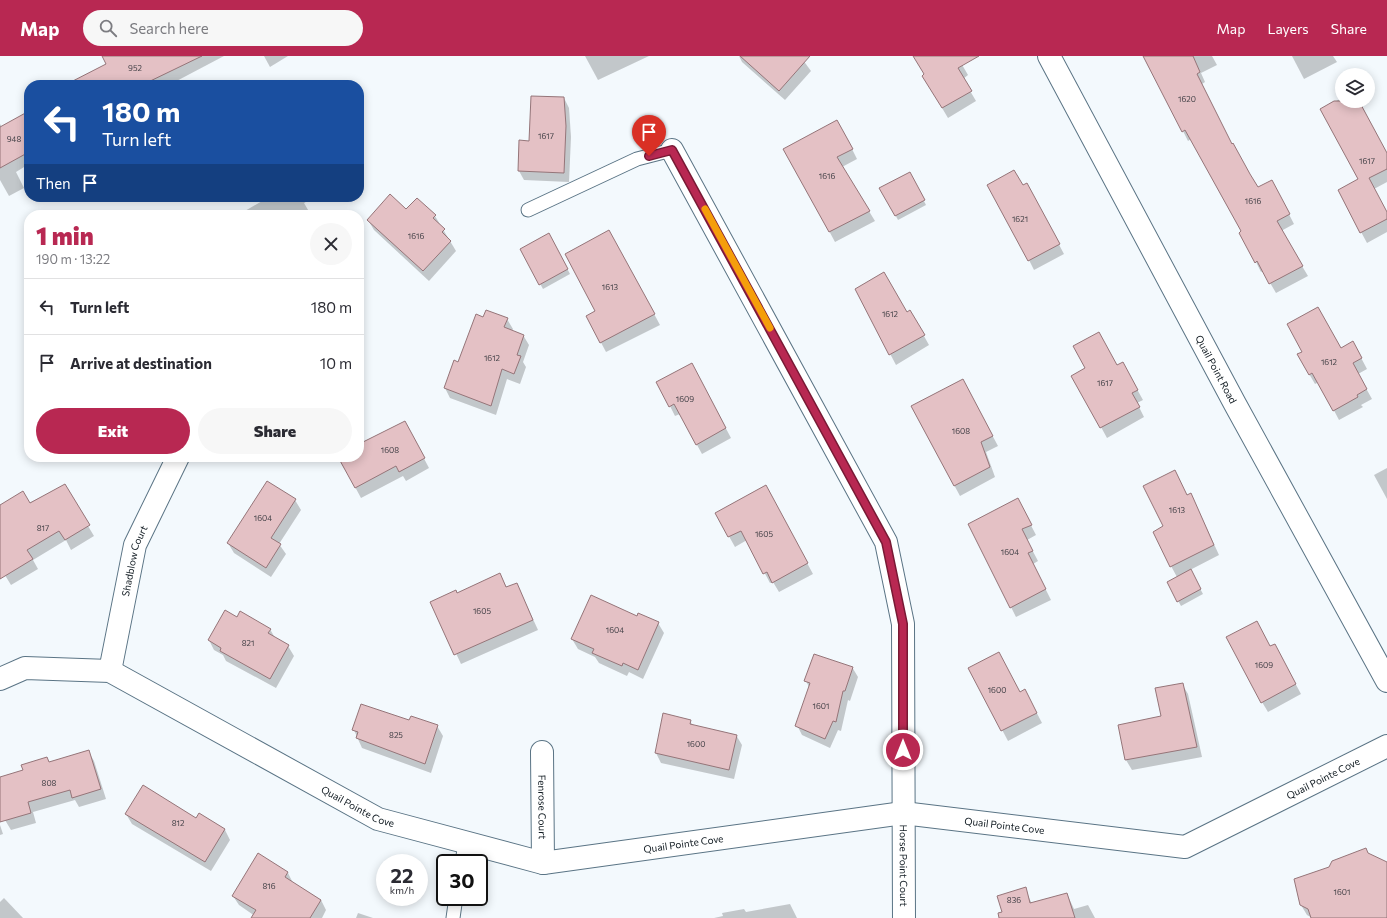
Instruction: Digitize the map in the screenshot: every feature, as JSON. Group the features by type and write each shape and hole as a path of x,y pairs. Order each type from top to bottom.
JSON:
{"street":[{"name":"Quail Point Road","path":"1049,56 1235,404 1387,681"},
{"name":"Horse Point Court","path":"672,150 886,542 903,624 904,918"},
{"name":"Shadblow Court","path":"110,671 135,545 176,462"},
{"name":"Quail Pointe Cove","path":"0,679 25,668 110,671 378,819 543,863 903,812 1185,847 1387,746"},
{"name":"Fenrose Court","path":"542,752 543,863"}],"lane":[{"path":"528,210 637,158 672,150"},
{"path":"463,854 465,842"},
{"path":"453,918 455,906"}],"building":[{"path":"102,56 202,56 152,80 75,80 106,64"},
{"path":"740,56 810,56 779,91"},
{"path":"913,56 979,56 958,68 972,91 942,108 922,76 924,74"},
{"path":"1143,56 1193,56 1200,72 1197,74 1232,144 1233,143 1250,174 1258,187 1272,180 1290,214 1277,221 1303,266 1269,284 1257,261 1255,263 1239,233 1241,231 1185,130 1182,132"},
{"path":"531,96 564,97 566,126 564,173 518,171 519,140 529,141"},
{"path":"1334,101 1335,108 1363,108 1387,153 1387,169 1369,178 1387,212 1387,219 1360,233 1338,190 1358,179 1320,109"},
{"path":"24,114 24,155 0,168 0,127"},
{"path":"837,120 853,149 837,157 870,211 829,232 783,149"},
{"path":"1014,170 1023,185 1027,183 1060,244 1028,261 987,185"},
{"path":"910,172 925,200 895,216 879,188"},
{"path":"390,194 406,209 417,198 436,215 433,218 445,229 442,232 451,241 423,271 367,220"},
{"path":"609,230 655,314 600,343 586,316 595,311 565,254"},
{"path":"549,233 568,269 539,285 520,249"},
{"path":"884,272 907,312 910,310 925,335 889,355 855,289"},
{"path":"1318,307 1341,348 1353,341 1362,358 1353,363 1367,389 1357,395 1358,397 1333,411 1312,373 1309,375 1297,354 1302,352 1287,324"},
{"path":"486,310 508,318 504,327 524,335 517,355 521,356 514,374 502,369 491,406 444,388 454,360 458,362 476,314 483,317"},
{"path":"1099,332 1117,365 1123,362 1138,390 1132,393 1140,407 1100,428 1071,376 1085,368 1073,346"},
{"path":"692,363 726,428 696,445 674,404 669,407 656,382"},
{"path":"963,379 993,436 981,442 990,467 954,486 911,406"},
{"path":"405,421 425,458 399,472 396,466 355,488 341,462 364,462 364,442"},
{"path":"1175,470 1187,495 1191,493 1214,545 1170,567 1153,532 1163,526 1143,486"},
{"path":"267,481 296,499 271,538 281,544 266,568 227,543"},
{"path":"65,484 90,525 65,540 59,531 27,550 33,559 0,579 0,505 23,491 30,503"},
{"path":"766,485 808,563 772,583 767,572 763,574 741,531 728,537 715,513"},
{"path":"1018,498 1032,525 1022,529 1033,551 1028,553 1046,589 1010,608 968,524"},
{"path":"1191,569 1201,589 1177,602 1167,582"},
{"path":"500,573 506,587 517,583 533,620 454,655 430,602 456,590 457,593"},
{"path":"591,595 637,616 638,613 659,622 638,670 623,663 622,666 592,653 594,649 571,639"},
{"path":"225,610 237,617 240,611 271,629 268,633 289,645 270,679 220,651 221,648 208,640"},
{"path":"1257,621 1270,646 1275,644 1296,684 1261,703 1226,637"},
{"path":"999,652 1020,692 1025,689 1037,713 1001,731 968,668"},
{"path":"814,654 853,667 845,691 843,691 836,722 833,721 825,739 795,726 810,683 804,681"},
{"path":"1183,683 1197,747 1125,760 1118,725 1161,716 1155,688"},
{"path":"361,704 409,720 411,716 438,725 425,764 356,738 358,732 352,730"},
{"path":"663,713 691,720 690,724 737,735 729,770 655,753"},
{"path":"89,750 101,789 72,798 70,790 28,802 31,813 0,822 0,777 23,770 21,765 47,757 49,762"},
{"path":"143,785 196,818 199,813 225,829 205,862 125,814"},
{"path":"1366,848 1368,853 1387,862 1387,918 1311,918 1308,909 1300,905 1294,879 1329,867 1332,861"},
{"path":"258,853 288,872 285,877 321,900 310,918 251,918 256,910 232,896"},
{"path":"1026,887 1030,903 1067,893 1075,918 999,918 998,913 1002,912 997,896"}],"slow traffic":[{"path":"705,209 770,328"}],"route":[{"path":"649,156 672,150 886,542 903,624 903,750"}]}
